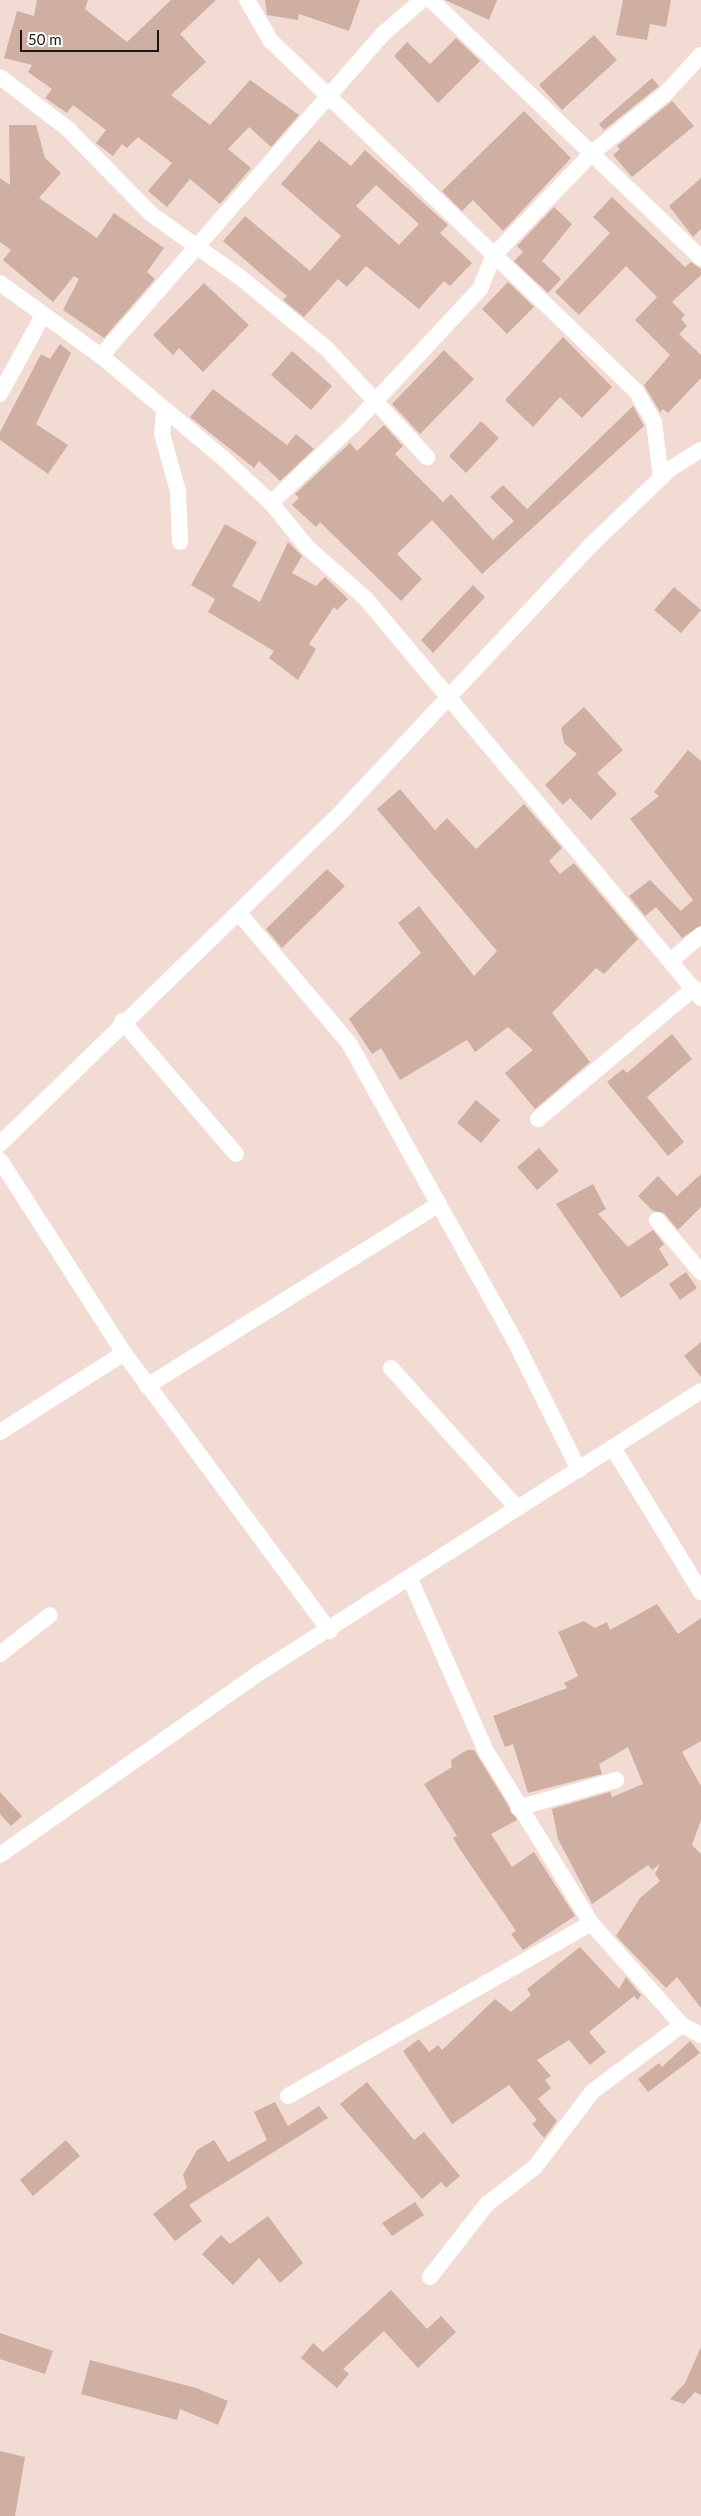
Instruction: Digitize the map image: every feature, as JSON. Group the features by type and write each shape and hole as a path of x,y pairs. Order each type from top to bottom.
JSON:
{"street":[{"path":"247,0 271,42 330,93 648,407 661,478"},
{"path":"101,356 383,34 422,0"},
{"path":"431,0 701,258"},
{"path":"271,503 352,425 480,289 494,255 592,153 666,93 701,55"},
{"path":"0,77 68,129 151,214 198,245 326,348 427,457"},
{"path":"0,284 101,356 271,503 308,548 366,599 448,694 495,758 672,960 697,993 538,1119"},
{"path":"0,394 43,315"},
{"path":"164,412 162,434 178,491 180,542"},
{"path":"0,1144 122,1021 239,913 344,809 448,694 661,478 701,450"},
{"path":"239,913 349,1043 515,1341 579,1470"},
{"path":"672,960 701,935"},
{"path":"122,1021 236,1154"},
{"path":"0,1160 147,1386 330,1631"},
{"path":"147,1386 439,1204"},
{"path":"657,1220 701,1272"},
{"path":"0,1432 124,1353"},
{"path":"391,1368 517,1508"},
{"path":"0,1855 259,1673 330,1631 701,1390"},
{"path":"613,1448 701,1592"},
{"path":"410,1579 433,1638 518,1808 568,1879 591,1923 682,2025 701,2035"},
{"path":"0,1654 50,1615"},
{"path":"518,1808 616,1780"},
{"path":"288,2096 591,1923"},
{"path":"430,2277 486,2204 535,2167 593,2091 682,2025"}],"building":[{"path":"37,0 88,0 85,9 127,42 171,0 216,0 180,34 206,62 171,95 210,125 250,80 299,115 271,147 249,127 228,149 251,168 220,204 190,179 167,207 148,191 172,163 138,137 127,148 122,144 113,156 96,143 106,130 73,105 67,113 45,98 52,89 28,72 32,65 4,58 17,11 34,16"},
{"path":"265,0 360,0 349,31 299,14 298,20 267,15"},
{"path":"445,0 497,0 489,20"},
{"path":"623,0 671,0 666,27 650,24 647,40 616,35"},
{"path":"594,35 617,60 562,110 539,85"},
{"path":"456,38 480,61 438,103 394,56 407,42 430,64"},
{"path":"652,78 659,86 604,130 599,124"},
{"path":"672,101 694,126 632,177 613,155 620,149 617,146"},
{"path":"524,111 571,158 503,231 473,200 462,211 442,191"},
{"path":"9,125 36,125 45,158 61,173 39,198 97,238 114,213 164,248 147,272 155,279 104,338 63,310 79,279 74,276 53,302 3,260 11,250 0,242 0,178 10,185"},
{"path":"319,140 351,166 365,150 448,225 440,233 472,263 450,286 444,281 419,309 366,266 347,287 338,279 304,317 283,300 287,296 223,241 245,216 310,271 341,236 281,184","holes":["376,185 419,224 399,245 356,206"]},
{"path":"701,178 701,229 693,237 669,206"},
{"path":"612,197 685,267 691,262 701,269 701,275 672,302 685,315 681,319 687,326 679,334 701,355 701,378 668,413 663,409 660,412 644,385 670,355 635,320 657,297 626,266 579,315 555,292 610,233 593,217"},
{"path":"554,207 572,224 542,261 561,279 548,293 514,261 523,252 517,246"},
{"path":"508,282 534,307 507,334 482,309"},
{"path":"204,283 249,325 203,372 179,348 173,355 153,335"},
{"path":"563,337 612,387 582,418 560,397 533,427 505,400"},
{"path":"60,344 71,353 36,424 68,445 48,474 0,440 0,432 41,354 50,359"},
{"path":"444,350 474,379 420,434 392,404"},
{"path":"292,351 332,386 311,410 271,375"},
{"path":"213,389 287,445 296,434 314,449 280,481 259,461 254,468 190,417"},
{"path":"633,406 644,426 482,574 432,520 397,554 422,579 401,601 320,522 316,527 292,505 299,498 295,494 350,443 357,451 384,425 403,446 395,454 443,502 451,494 493,540 514,521 490,497 503,485 527,509"},
{"path":"481,421 499,438 466,473 449,456"},
{"path":"225,524 257,542 232,586 260,602 288,542 302,556 292,573 316,586 325,577 348,599 337,610 334,607 309,644 316,649 298,680 269,658 274,651 208,612 215,599 191,585"},
{"path":"473,585 485,597 433,653 421,640"},
{"path":"674,587 701,610 681,633 654,610"},
{"path":"584,707 623,750 597,773 617,794 591,820 570,798 563,805 545,785 577,754 564,743 561,728"},
{"path":"688,750 701,761 701,925 682,938 656,907 645,916 629,896 650,880 681,911 693,900 630,819 659,796 654,792"},
{"path":"400,789 435,830 447,818 476,849 524,804 562,848 549,861 560,874 574,863 638,939 604,974 596,968 552,1013 590,1062 535,1109 505,1073 533,1050 508,1027 475,1052 467,1040 400,1080 381,1048 372,1054 349,1019 421,953 398,923 419,906 474,976 497,951 377,809"},
{"path":"327,869 345,886 282,948 266,929"},
{"path":"672,1034 692,1059 647,1097 684,1142 668,1156 607,1082 623,1069 627,1073"},
{"path":"476,1100 500,1120 481,1143 457,1123"},
{"path":"539,1148 559,1171 537,1190 517,1167"},
{"path":"701,1174 701,1207 678,1230 664,1213 653,1211 638,1196 658,1176 677,1196"},
{"path":"593,1184 606,1209 598,1214 628,1247 653,1230 664,1244 659,1249 669,1265 621,1298 556,1204"},
{"path":"686,1272 697,1288 680,1300 669,1284"},
{"path":"701,1342 701,1377 684,1356"},
{"path":"657,1604 678,1634 701,1618 701,1741 682,1752 701,1786 701,1820 692,1845 701,1854 701,2008 677,1977 666,1988 616,1936 640,1898 660,1881 655,1874 660,1864 652,1870 648,1865 592,1904 558,1839 552,1809 610,1792 612,1797 643,1784 628,1747 599,1764 602,1774 528,1793 513,1744 505,1747 493,1716 567,1688 564,1683 578,1676 558,1632 584,1621 595,1628 607,1622 610,1630"},
{"path":"467,1750 474,1750 517,1820 491,1834 512,1867 534,1852 575,1916 523,1950 511,1934 516,1931 461,1851 453,1838 457,1836 424,1784 452,1767 451,1760"},
{"path":"0,1792 22,1816 11,1826 0,1814"},
{"path":"580,1947 619,1989 626,1977 641,1995 638,2000 634,1996 589,2032 606,2052 590,2065 569,2040 537,2060 551,2076 545,2080 551,2088 538,2099 557,2121 544,2138 532,2124 537,2120 509,2085 452,2124 403,2051 419,2039 429,2052 438,2045 442,2050 495,1999 511,2012 531,1995 527,1989"},
{"path":"690,2041 700,2053 648,2092 638,2079 659,2063 662,2067"},
{"path":"367,2082 414,2140 424,2132 460,2176 446,2188 441,2182 422,2199 340,2104"},
{"path":"275,2102 288,2126 319,2106 328,2118 189,2205 202,2221 175,2241 153,2214 187,2188 183,2175 197,2150 214,2140 228,2162 267,2140 254,2112"},
{"path":"66,2140 80,2156 33,2196 20,2180"},
{"path":"415,2202 424,2215 392,2236 382,2223"},
{"path":"268,2216 303,2263 280,2283 259,2258 233,2285 202,2254 221,2235 230,2244"},
{"path":"391,2290 427,2329 441,2316 456,2332 418,2368 384,2331 343,2369 349,2374 337,2388 301,2358 313,2343 323,2352"},
{"path":"0,2333 53,2351 45,2374 0,2359"},
{"path":"701,2347 701,2395 695,2392 684,2404 670,2399 685,2383"},
{"path":"90,2360 196,2388 228,2401 218,2425 180,2409 177,2420 81,2394"},
{"path":"0,2451 25,2457 15,2516 0,2516"}]}
